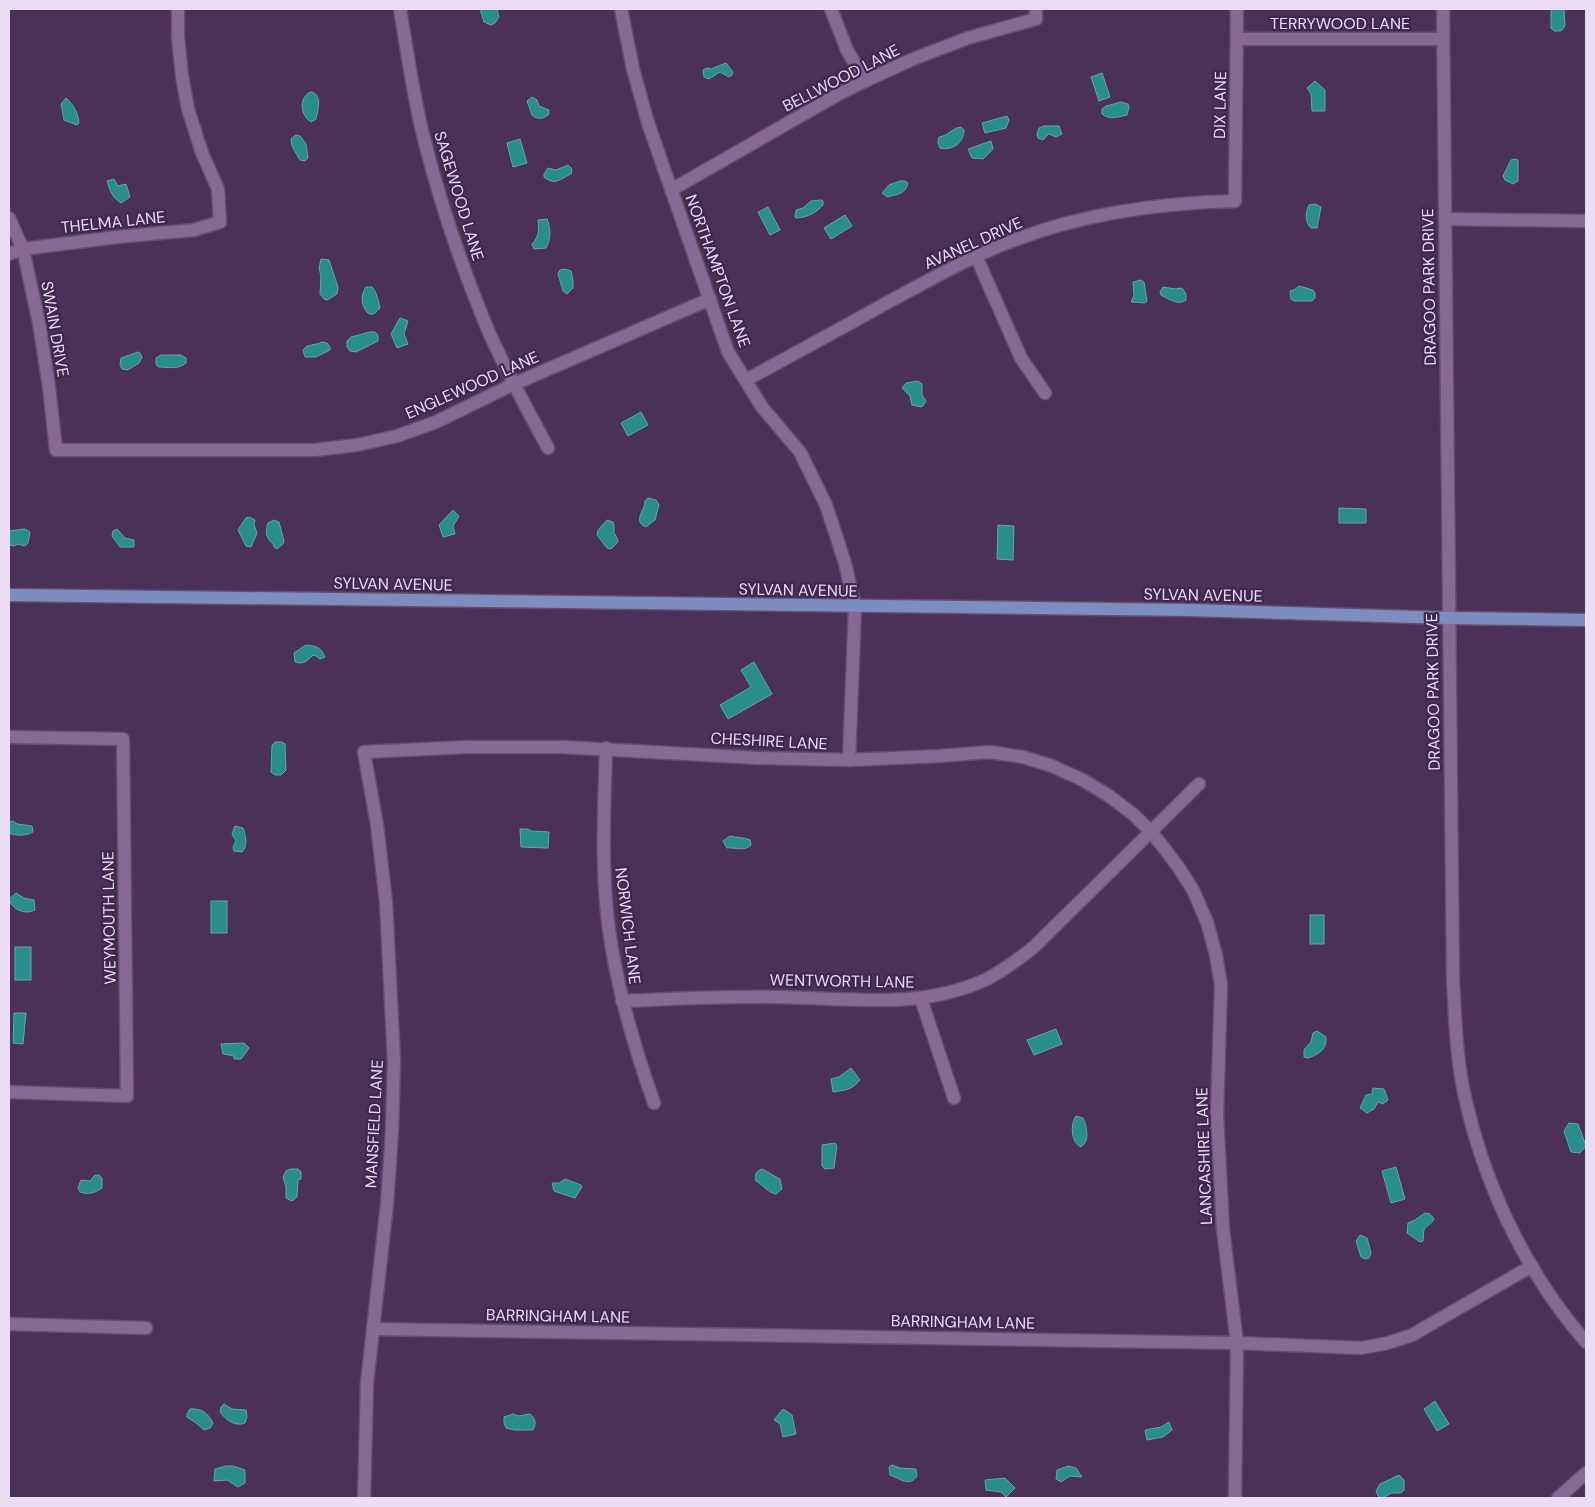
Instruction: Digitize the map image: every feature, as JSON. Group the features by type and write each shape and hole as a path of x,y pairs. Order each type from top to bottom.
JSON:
{"main road":[{"name":"SYLVAN AVENUE","path":"9,595 1189,610 1586,620"}],"street":[{"name":"THELMA LANE","path":"9,254 23,249 117,236 194,230 220,222 218,189 202,153 188,109 178,37 178,9"},
{"name":"SAGEWOOD LANE","path":"400,9 423,135 459,255 479,306 514,384 548,448"},
{"name":"NORTHAMPTON LANE","path":"621,9 633,69 648,123 728,352 762,407 800,452 826,506 845,563 855,607 849,760"},
{"path":"831,9 847,50 865,81"},
{"name":"DIX LANE","path":"1235,201 1237,9"},
{"name":"DRAGOO PARK DRIVE","path":"1443,9 1453,978 1456,1037 1463,1087 1475,1137 1505,1216 1532,1266 1553,1299 1586,1342"},
{"name":"BELLWOOD LANE","path":"671,190 837,95 865,81 913,59 1036,14"},
{"name":"TERRYWOOD LANE","path":"1237,39 1443,39"},
{"name":"AVANEL DRIVE","path":"746,380 976,256 1012,240 1098,215 1144,207 1193,202 1235,201"},
{"name":"SWAIN DRIVE","path":"9,218 23,249 42,341 56,450"},
{"path":"1445,219 1586,221"},
{"path":"976,256 1021,358 1045,393"},
{"name":"ENGLEWOOD LANE","path":"56,450 315,450 356,445 397,436 436,422 514,384 710,299"},
{"name":"WEYMOUTH LANE","path":"9,737 123,740 127,1096 9,1092"},
{"name":"CHESHIRE LANE","path":"364,752 467,747 606,748 758,758 849,760 989,752 1023,757 1052,766 1083,780 1109,796 1150,831"},
{"name":"NORWICH LANE","path":"606,748 604,852 611,947 622,1001 634,1044 654,1102"},
{"name":"MANSFIELD LANE","path":"364,752 377,825 386,902 394,1061 391,1150 368,1383 364,1498"},
{"name":"WENTWORTH LANE","path":"622,1001 776,997 896,1001 952,992 985,980 1011,965 1035,946 1199,784"},
{"name":"LANCASHIRE LANE","path":"1150,831 1179,868 1193,890 1207,922 1216,955 1221,985 1217,1114 1222,1229 1237,1343 1235,1498"},
{"path":"922,998 954,1098"},
{"name":"BARRINGHAM LANE","path":"373,1329 1237,1343 1362,1348 1388,1343 1412,1335 1532,1266"},
{"path":"9,1324 146,1328"},
{"path":"1558,1498 1586,1473"}],"shaded area":[{"path":"480,9 497,9 499,17 491,25 484,22"},
{"path":"1551,9 1564,9 1565,26 1561,31 1554,31 1551,28"},
{"path":"726,63 733,72 729,77 720,72 709,79 704,77 703,70"},
{"path":"1102,73 1110,97 1099,101 1091,77"},
{"path":"1315,81 1325,90 1325,111 1312,111 1311,94 1307,88"},
{"path":"310,92 317,95 319,102 316,119 311,122 307,119 302,107 304,98"},
{"path":"532,97 537,100 539,106 549,110 549,114 540,118 532,115 527,101"},
{"path":"66,98 77,113 79,123 77,125 64,120 61,104"},
{"path":"1121,102 1128,104 1127,115 1111,117 1102,114 1102,109 1106,106"},
{"path":"1007,116 1009,120 1006,128 985,133 982,123"},
{"path":"1059,126 1062,134 1056,137 1049,134 1043,140 1038,138 1039,128"},
{"path":"961,127 964,130 960,142 953,147 940,148 938,143 939,137"},
{"path":"296,135 300,136 306,144 308,158 305,161 300,160 292,146 291,139"},
{"path":"520,139 527,163 513,167 507,143"},
{"path":"991,141 993,149 983,159 972,158 968,149"},
{"path":"1511,160 1518,160 1518,181 1513,184 1505,180 1503,176"},
{"path":"568,165 572,169 571,174 561,180 551,181 544,177 548,168 556,170"},
{"path":"114,179 118,186 126,184 130,197 121,203 115,198 109,188 107,181"},
{"path":"900,181 908,183 903,192 887,197 882,193 889,185"},
{"path":"821,200 823,205 812,214 805,217 795,217 796,210 803,208 811,201"},
{"path":"1315,204 1321,207 1317,228 1311,228 1306,217 1307,211 1309,205"},
{"path":"768,207 780,230 770,235 758,212"},
{"path":"845,215 852,226 831,239 824,228"},
{"path":"547,219 550,234 548,244 546,248 534,249 532,244 538,233 538,220"},
{"path":"321,259 329,260 338,287 337,294 327,300 320,294 321,276 319,268"},
{"path":"560,270 571,271 573,280 573,288 567,294 563,291 558,274"},
{"path":"1141,280 1144,282 1147,301 1145,303 1131,302 1134,295 1133,282"},
{"path":"1299,286 1313,290 1315,298 1312,301 1294,301 1291,299 1290,291"},
{"path":"366,287 372,287 378,300 380,308 374,314 369,314 366,311 362,301"},
{"path":"1163,287 1182,288 1186,294 1186,300 1177,302 1161,295 1160,292"},
{"path":"400,318 408,321 404,334 408,344 397,348 391,334"},
{"path":"375,332 378,335 378,341 356,352 350,351 347,347 347,341 351,337"},
{"path":"322,342 327,343 330,350 316,357 305,357 303,350 305,348"},
{"path":"138,352 142,357 139,363 128,370 122,369 120,365 121,358"},
{"path":"161,355 181,355 186,358 186,363 176,367 158,367 156,358"},
{"path":"918,381 922,384 922,395 926,401 922,407 912,405 910,396 902,388 906,383"},
{"path":"641,412 648,425 628,436 621,423"},
{"path":"648,498 656,500 659,505 655,520 646,527 640,522 640,516 645,501"},
{"path":"1339,508 1366,509 1366,523 1339,523"},
{"path":"453,510 459,516 453,526 455,534 443,537 439,525"},
{"path":"249,517 255,520 254,525 257,533 251,547 246,546 238,530 246,518"},
{"path":"274,520 279,522 284,541 277,549 266,532 268,523"},
{"path":"607,520 613,522 614,533 618,542 611,549 607,548 597,535 598,530"},
{"path":"998,525 1014,526 1013,560 997,559"},
{"path":"25,529 30,532 28,543 25,546 18,544 14,546 9,545 9,531"},
{"path":"117,529 125,538 134,540 134,547 120,547 112,536 113,531"},
{"path":"306,645 318,648 325,657 320,659 313,655 305,662 295,662 294,653"},
{"path":"754,662 772,694 728,719 720,705 751,687 741,670"},
{"path":"275,742 285,744 286,770 281,775 275,775 271,772 272,745"},
{"path":"13,821 17,824 32,826 33,832 21,835 9,833 9,822"},
{"path":"235,826 243,828 245,834 246,844 242,852 234,851 233,847 236,841 232,834"},
{"path":"520,829 549,832 548,848 521,847"},
{"path":"730,836 750,840 751,845 742,849 727,848 723,841"},
{"path":"16,893 24,898 34,900 35,910 23,912 16,909 9,899"},
{"path":"211,901 227,901 227,933 211,933"},
{"path":"1310,915 1324,915 1324,944 1310,944"},
{"path":"15,947 31,947 31,980 15,980"},
{"path":"14,1013 26,1013 23,1044 13,1043"},
{"path":"1056,1029 1062,1044 1034,1055 1027,1040"},
{"path":"1317,1031 1326,1037 1324,1048 1319,1053 1308,1058 1304,1057 1304,1050 1311,1042 1313,1033"},
{"path":"244,1043 249,1048 241,1059 234,1059 234,1056 223,1054 221,1044"},
{"path":"851,1068 860,1080 848,1089 833,1092 831,1079 839,1077"},
{"path":"1373,1088 1384,1089 1388,1100 1383,1104 1378,1102 1374,1109 1367,1113 1360,1108 1366,1095 1372,1094"},
{"path":"1076,1116 1083,1118 1086,1130 1087,1138 1081,1147 1075,1142 1072,1133"},
{"path":"1569,1123 1578,1124 1586,1146 1580,1153 1571,1152 1564,1131"},
{"path":"835,1143 837,1146 834,1168 825,1169 822,1166 822,1145"},
{"path":"1396,1167 1405,1199 1391,1203 1382,1171"},
{"path":"298,1169 301,1172 301,1179 298,1180 297,1197 292,1201 286,1198 286,1187 283,1177 286,1171"},
{"path":"762,1169 780,1179 782,1189 776,1194 756,1181 756,1174"},
{"path":"95,1175 99,1175 102,1178 102,1188 91,1193 80,1192 78,1188 81,1180 90,1181"},
{"path":"565,1179 581,1185 582,1187 575,1198 554,1191 552,1183 559,1183"},
{"path":"1425,1213 1430,1214 1434,1219 1424,1230 1423,1241 1420,1242 1407,1233 1408,1223"},
{"path":"1360,1235 1367,1238 1371,1253 1369,1258 1366,1259 1361,1257 1356,1241"},
{"path":"1435,1401 1449,1424 1437,1431 1424,1409"},
{"path":"224,1404 232,1409 246,1410 247,1417 245,1423 234,1423 225,1418 220,1412"},
{"path":"190,1409 201,1410 209,1416 213,1423 210,1428 204,1430 187,1417"},
{"path":"783,1409 792,1415 796,1434 783,1437 780,1424 774,1420"},
{"path":"513,1414 518,1416 530,1414 535,1421 533,1430 506,1428 504,1417"},
{"path":"1169,1422 1172,1430 1163,1437 1147,1440 1145,1430 1161,1427"},
{"path":"892,1465 900,1468 916,1469 917,1476 908,1482 890,1475 889,1467"},
{"path":"226,1466 245,1470 245,1483 238,1487 227,1480 214,1481 215,1469"},
{"path":"1068,1466 1076,1468 1082,1477 1070,1476 1061,1482 1056,1479 1057,1470"},
{"path":"1399,1475 1404,1480 1404,1490 1401,1493 1392,1493 1382,1498 1378,1496 1376,1491 1380,1484"},
{"path":"1005,1478 1015,1488 1006,1497 1001,1492 986,1490 985,1480"}]}
